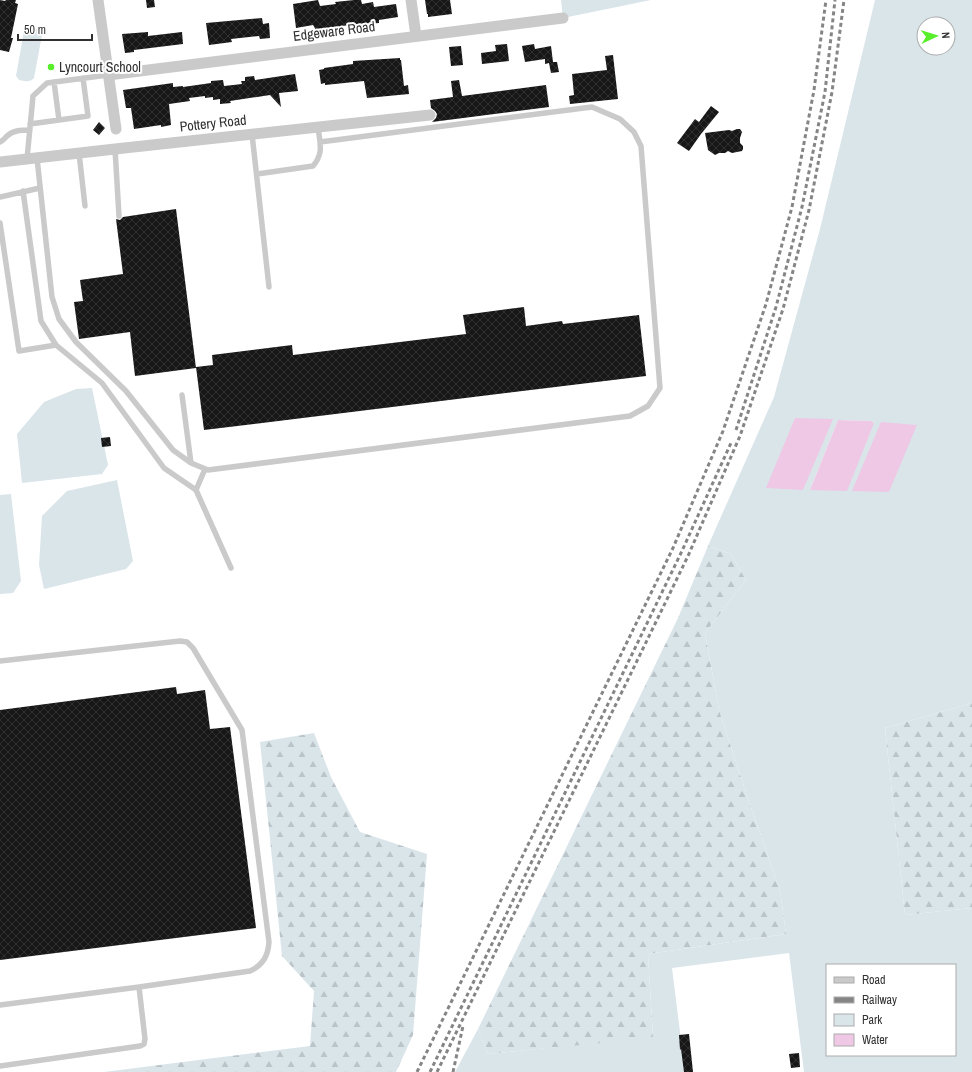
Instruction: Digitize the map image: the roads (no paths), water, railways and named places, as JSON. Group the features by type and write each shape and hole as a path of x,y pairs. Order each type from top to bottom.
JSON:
{"street":[{"path":"98,0 116,129"},
{"path":"411,0 416,36"},
{"name":"Edgeware Road","path":"108,75 564,18"},
{"name":"Pottery Road","path":"0,162 430,116"}],"lane":[{"path":"108,75 47,83 33,96 30,127 32,159 40,188 52,297 59,319 76,342 126,390 172,450 191,463 208,470 630,416 648,406 660,388 641,146 634,132 620,119 592,107 320,142"},
{"path":"1,142 11,133 19,130 59,120 88,116 83,78"},
{"path":"54,82 59,120"},
{"path":"257,174 313,166 319,159 321,150 318,127"},
{"path":"252,134 269,287"},
{"path":"115,149 119,216"},
{"path":"79,153 85,206"},
{"path":"0,196 40,188"},
{"path":"23,192 41,321 56,345 102,383 164,468 196,490 231,568"},
{"path":"0,223 19,351 56,345"},
{"path":"182,395 191,463"},
{"path":"196,490 205,468"},
{"path":"0,661 180,641 187,642 193,648 240,724 242,730 269,942 268,951 263,962 257,968 250,971 0,1005"},
{"path":"0,1066 140,1046 144,1044 145,1039 139,987"}],"water":[{"path":"795,418 833,419 803,490 766,488"},
{"path":"838,420 871,421 874,423 847,491 810,490"},
{"path":"881,422 917,425 889,492 852,491"}],"railway":[{"path":"417,1072 673,548 723,431 766,304 792,207 814,90 826,0"},
{"path":"736,430 776,307 802,207 825,92 835,0"},
{"path":"437,1072 688,556 740,436 783,309 809,210 832,92 844,0"},
{"path":"430,1072 681,553 731,443"},
{"path":"453,1072 463,1026"}],"place":[{"name":"Lyncourt School","path":"51,67"}]}
